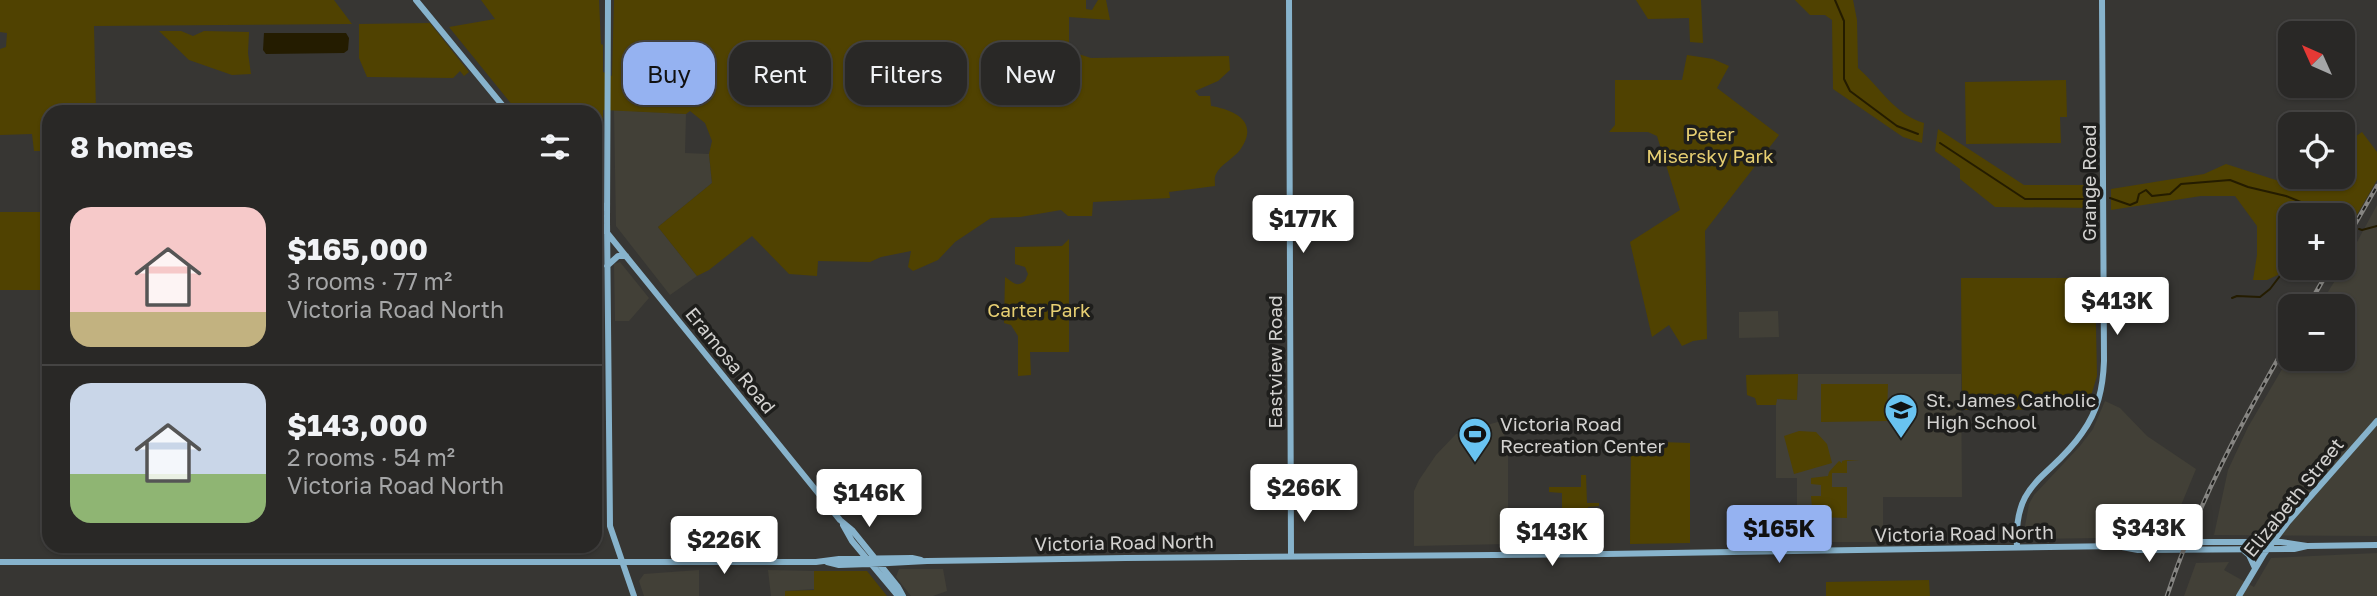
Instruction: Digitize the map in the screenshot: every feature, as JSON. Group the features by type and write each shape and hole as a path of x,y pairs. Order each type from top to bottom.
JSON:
{"main road":[{"path":"416,0 502,105"},
{"path":"608,0 610,526 634,596"},
{"name":"Eastview Road","path":"1289,0 1291,555"},
{"name":"Grange Road","path":"2017,547 2017,520 2025,495 2081,435 2096,410 2101,393 2104,361 2102,0"},
{"path":"602,208 607,204"},
{"name":"Eramosa Road","path":"602,227 843,523 865,558"},
{"path":"607,266 618,256 626,256"},
{"name":"Elizabeth Street","path":"2239,596 2267,549 2288,522 2377,421"},
{"path":"2288,522 2290,535 2296,542"},
{"name":"Eramosa Road","path":"843,523 852,530 900,596"},
{"path":"843,558 851,553 852,541"},
{"path":"2182,546 2273,542 2296,542 2307,546"},
{"path":"2182,546 2294,549 2307,546 2377,545"},
{"name":"Victoria Road North","path":"880,564 1291,555 1594,554 2120,546 2138,550 2182,546"},
{"path":"2242,549 2249,555 2255,568"},
{"name":"Victoria Road North","path":"827,562 843,558 865,558 872,561"},
{"name":"Victoria Road North","path":"0,562 827,562 839,565 912,558 927,561"},
{"name":"Eramosa Road","path":"872,561 880,564 893,580 900,596"},
{"path":"893,580 893,570 900,564"}],"shaded area":[{"path":"264,33 346,33 349,38 348,50 344,53 266,54 263,50"},
{"path":"614,110 686,114 685,153 709,154 712,183 658,227 697,276 670,295 616,226"},
{"path":"2377,205 2377,536 2214,535 2228,470 2248,427 2281,371 2355,371 2355,294 2327,294 2335,280 2355,280 2355,246"},
{"path":"620,262 649,298 629,321 615,321 614,264"},
{"path":"1778,311 1779,337 1739,338 1739,312"},
{"path":"1798,374 1961,374 1962,497 1883,497 1883,542 1797,542 1797,478 1776,478 1776,399 1797,400"},
{"path":"2105,401 2120,408 2147,436 2196,469 2168,537 2028,539 2024,532 2029,504 2034,495 2093,429"},
{"path":"1501,421 1508,451 1508,544 1414,546 1414,491 1436,455 1456,434"},
{"path":"2377,553 2377,596 2184,596 2196,563 2229,562 2224,570 2254,587 2271,558"},
{"path":"899,569 943,569 947,591 933,596 911,596 896,577"},
{"path":"699,570 699,596 644,596 639,581 644,574"},
{"path":"768,570 814,571 814,589 785,591 785,596 771,596"}],"green space":[{"path":"0,0 334,0 352,24 94,26 96,105 42,105 42,151 34,151 32,134 0,135 0,49 6,47 7,33 0,32"},
{"path":"481,0 599,0 603,72 612,76 614,0 1086,0 1086,9 1092,10 1098,0 1106,0 1110,20 1069,17 1069,42 981,42 981,105 1080,105 1080,54 1091,58 1229,56 1230,70 1218,81 1195,91 1199,96 1210,96 1211,106 1236,114 1246,125 1247,132 1240,150 1218,171 1215,186 1169,192 1170,198 1093,202 1092,216 1068,216 1061,210 1020,217 991,218 955,242 938,260 913,271 908,267 911,251 870,262 818,261 817,276 789,274 752,236 709,270 697,276 658,227 712,183 709,154 712,141 705,123 690,111 686,114 603,110 603,135 602,105 512,105 449,27 495,19"},
{"path":"1636,0 1701,0 1703,43 1690,42 1689,18 1648,19"},
{"path":"1795,0 1853,0 1857,20 1858,68 1896,107 1924,123 1922,143 1903,137 1833,89 1832,20 1825,15 1810,15"},
{"path":"430,23 469,72 464,76 460,71 453,78 367,77 359,58 359,24"},
{"path":"159,31 181,31 193,36 204,31 249,32 251,74 232,75 189,60"},
{"name":"Peter Misersky Park","path":"1687,55 1713,59 1729,66 1717,88 1779,135 1705,231 1707,339 1682,346 1669,325 1652,337 1630,242 1680,210 1657,136 1648,132 1609,132 1615,125 1615,80 1682,80"},
{"path":"2066,80 2067,117 2060,117 2061,143 1966,144 1965,82"},
{"path":"1938,129 2024,185 2095,185 2095,208 1995,207 1960,179 1960,169 1935,151"},
{"path":"2362,132 2377,152 2377,180 2355,218 2355,203 2278,203 2278,275 2267,280 2253,280 2257,255 2257,226 2235,196 2201,196 2111,210 2111,189 2204,174 2226,164 2278,181 2278,189 2355,189 2355,137"},
{"path":"0,212 42,212 42,290 0,290"},
{"name":"Carter Park","path":"1069,239 1069,352 1030,352 1031,375 1018,376 1018,336 1011,325 1004,323 1005,277 1019,284 1025,281 1028,274 1025,267 1015,264 1015,247 1062,246"},
{"path":"1961,278 2095,278 2097,376 2087,409 1962,410"},
{"path":"1798,374 1797,400 1777,399 1776,405 1757,405 1755,398 1747,395 1746,375"},
{"path":"1821,384 1888,384 1887,414 1895,408 1901,418 1905,419 1905,423 1821,422"},
{"path":"1799,431 1816,432 1827,444 1832,463 1794,474 1784,436"},
{"path":"1631,441 1690,443 1690,543 1630,544"},
{"path":"1846,460 1860,461 1847,461 1847,473 1832,473 1832,487 1847,487 1847,518 1816,517 1811,496 1821,496 1821,485 1811,484 1811,478 1828,476 1839,461 1842,463"},
{"path":"1581,475 1586,475 1587,503 1599,503 1599,506 1588,507 1588,538 1576,538 1576,534 1573,534 1573,538 1562,538 1562,493 1549,492 1549,487 1581,487"},
{"path":"814,571 867,571 887,596 785,596 785,591 814,590"},
{"path":"1929,580 1930,596 1826,596 1826,582"}],"waterway":[{"path":"1835,0 1844,21 1844,79 1850,91 1897,126 1918,134"},
{"path":"1940,143 2025,199 2094,199"},
{"path":"2110,198 2130,205 2137,202 2139,194 2146,190 2152,196 2170,194 2181,184 2230,180 2303,203"},
{"path":"2359,229 2377,226"},
{"path":"2232,298 2260,297 2278,278"}],"railway":[{"path":"2355,224 2377,186"},
{"path":"2315,294 2323,280"},
{"path":"2167,596 2207,495 2278,360"}],"place":[{"name":"St. James Catholic High School","path":"1901,440"},
{"name":"Victoria Road Recreation Center","path":"1475,464"}]}
